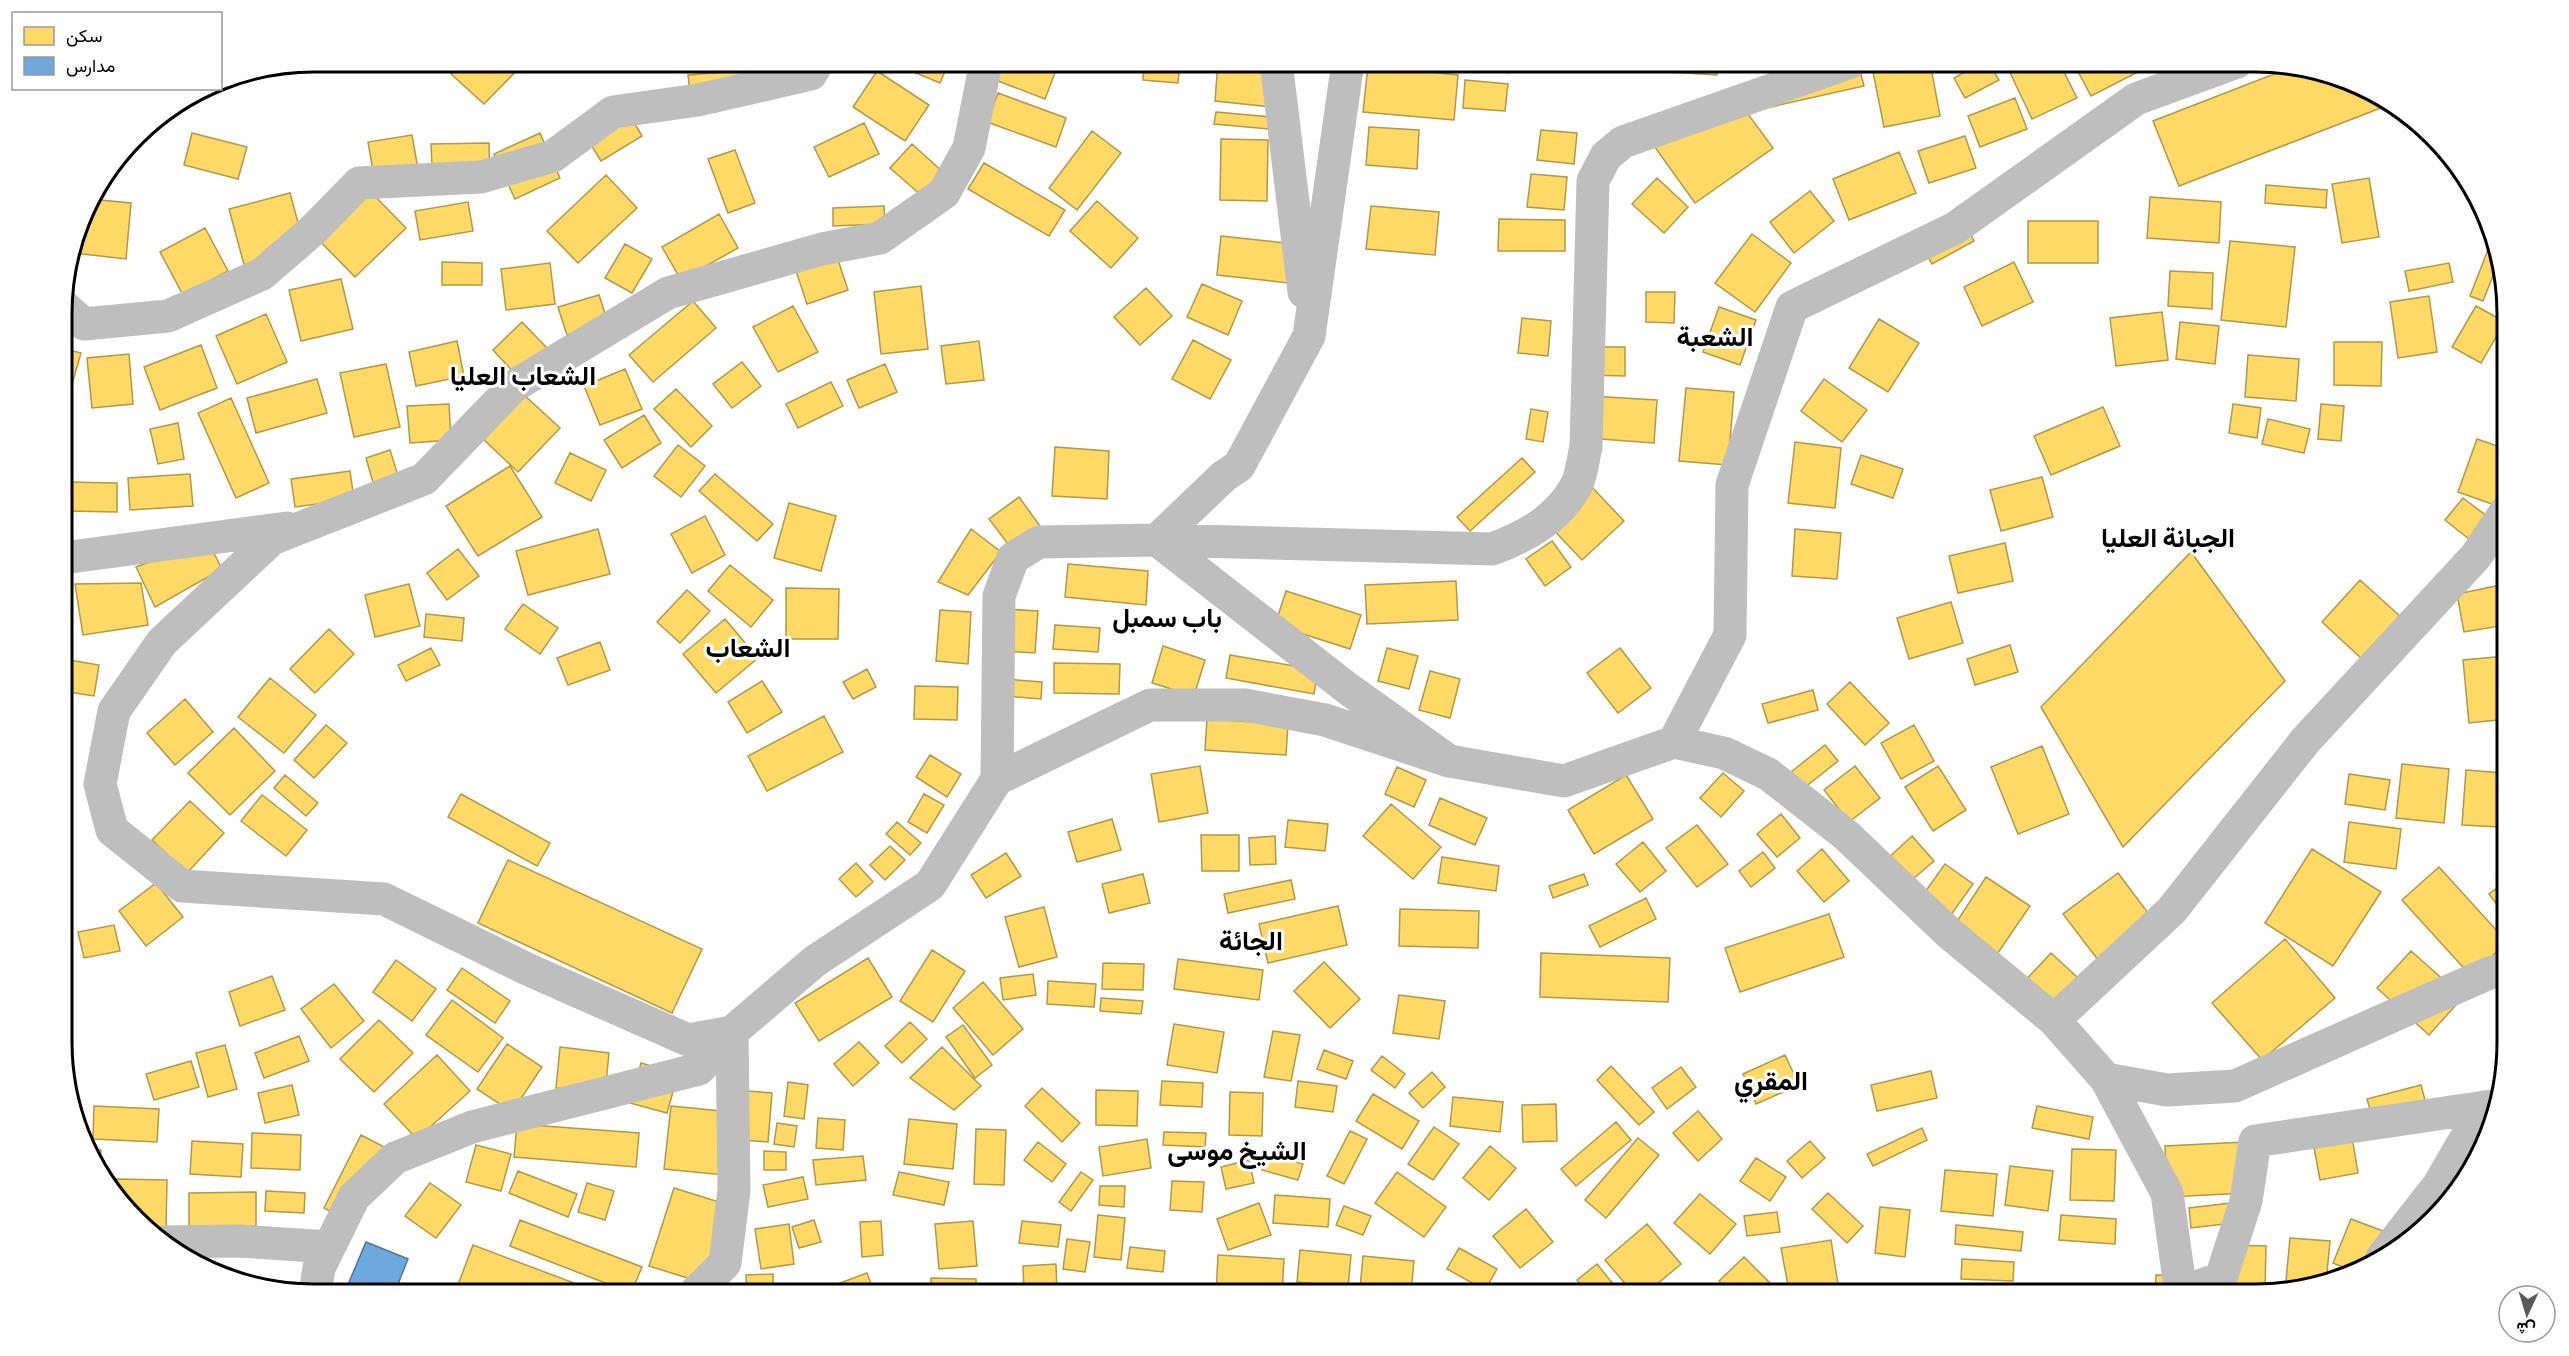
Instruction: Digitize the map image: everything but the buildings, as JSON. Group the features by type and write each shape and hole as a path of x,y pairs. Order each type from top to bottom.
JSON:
{"street":[{"path":"72,314 84,324 168,316 262,274 314,230 359,183 481,177 553,156 612,112 698,100 812,72"},
{"path":"732,1032 688,1040 527,969 384,899 182,886 112,830 100,784 114,711 162,642 272,539 424,479 514,386 668,293 822,249 880,238 944,193 969,148 984,72"},
{"path":"1277,72 1309,336"},
{"path":"1157,540 1224,476 1239,466 1309,336 1347,72"},
{"path":"317,1284 319,1268 354,1197 395,1158 472,1127 699,1069 732,1032 815,961 930,885 997,779 999,596 1013,558 1039,542 1157,540 1492,549 1519,539 1560,511 1578,482 1586,447 1593,181 1606,156 1623,142 1822,72"},
{"path":"1674,742 1730,635 1732,485 1792,307 1955,228 2136,99 2210,72"},
{"path":"2054,1020 2172,910 2305,741 2476,556 2497,524"},
{"path":"72,557 306,526"},
{"path":"1157,540 1347,688 1449,760"},
{"path":"997,779 1150,705 1245,705 1325,720 1449,760 1564,781 1674,742 1724,753 1768,774 1846,835 1949,933 2054,1020 2106,1079 2167,1193 2180,1284"},
{"path":"2106,1079 2167,1090 2235,1086 2497,972"},
{"path":"704,1284 724,1263 734,1191 732,1032"},
{"path":"2206,1284 2221,1278 2246,1201 2254,1141 2488,1107"},
{"path":"2399,1236 2438,1186 2488,1107"},
{"path":"178,1242 240,1241 329,1247"}],"district":[{"name":"الشعبة","path":"1715,335"},
{"name":"الشعاب العليا","path":"523,374"},
{"name":"الجبانة العليا","path":"2168,536"},
{"name":"باب سمبل","path":"1167,616"},
{"name":"الشعاب","path":"748,646"},
{"name":"الجائة","path":"1251,939"},
{"name":"المقري","path":"1771,1079"},
{"name":"الشيخ موسى","path":"1237,1149"}]}
